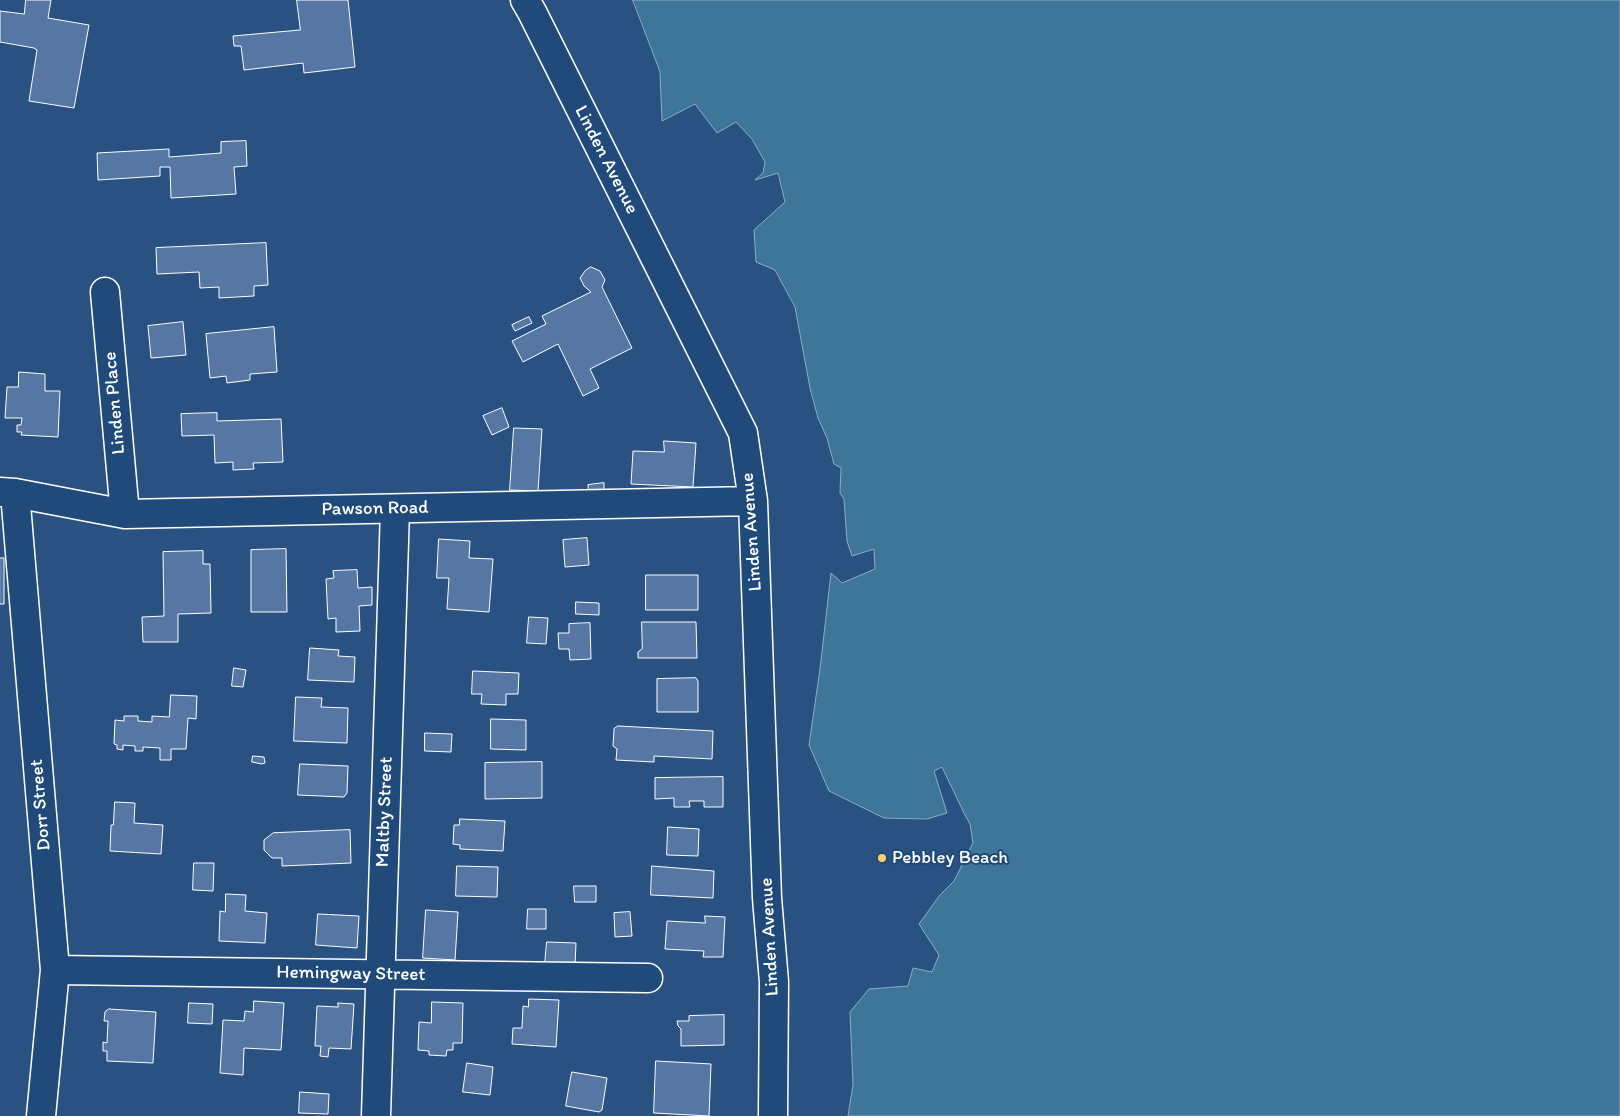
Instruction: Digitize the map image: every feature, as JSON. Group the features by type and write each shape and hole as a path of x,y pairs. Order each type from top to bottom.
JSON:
{"street":[{"name":"Linden Avenue","path":"525,0 743,433 753,501 767,898 774,982 773,1116"},
{"name":"Linden Place","path":"106,292 125,514"},
{"name":"Pawson Road","path":"8,493 125,514 753,501"},
{"name":"Dorr Street","path":"8,493 55,970 41,1116"},
{"name":"Maltby Street","path":"376,1116 395,509"},
{"name":"Hemingway Street","path":"55,970 648,978"}],"water":[{"path":"633,0 1620,0 1620,1116 848,1116 853,1085 850,1012 869,989 908,986 913,968 932,972 939,955 919,924 940,895 954,881 973,843 970,824 942,767 934,771 947,813 927,819 884,818 829,791 809,745 831,573 842,583 875,569 874,549 852,556 847,541 844,499 840,493 841,468 834,464 827,438 818,418 810,388 795,307 775,270 756,262 754,230 785,202 778,173 755,180 763,173 765,162 752,139 736,122 717,133 695,104 662,121 660,72"}],"building":[{"path":"26,0 51,0 48,18 89,25 74,108 29,101 37,50 0,42 0,11 24,14"},
{"path":"297,0 348,0 355,67 304,73 303,63 244,70 241,46 234,46 233,36 300,30"},
{"path":"246,141 247,166 234,167 236,194 171,198 170,167 160,167 160,176 98,180 97,153 169,149 169,157 221,153 221,142"},
{"path":"266,243 268,285 254,286 254,296 219,298 219,287 200,288 199,272 157,274 156,248"},
{"path":"591,267 600,271 605,280 602,287 632,348 590,369 599,388 583,396 558,344 523,362 512,341 546,324 542,316 591,292 584,286 580,278"},
{"path":"529,317 532,323 515,331 512,325"},
{"path":"183,322 186,355 151,358 148,326"},
{"path":"274,327 277,372 250,374 250,380 227,383 226,376 210,378 206,334"},
{"path":"19,372 45,374 45,391 60,391 58,437 21,435 22,432 17,432 17,425 21,425 22,418 5,418 7,387 18,387"},
{"path":"502,408 509,427 492,435 483,416"},
{"path":"217,413 217,421 281,419 283,462 253,463 254,469 233,470 233,462 215,463 214,435 182,436 181,414"},
{"path":"514,428 542,429 538,491 510,490"},
{"path":"664,441 696,443 693,487 631,484 633,451 664,452"},
{"path":"604,483 604,496 589,497 588,485"},
{"path":"587,538 589,565 565,567 563,540"},
{"path":"439,539 470,541 469,558 493,559 489,612 447,609 449,578 437,578"},
{"path":"286,549 287,612 251,612 251,550"},
{"path":"203,551 203,564 210,564 211,613 178,614 178,642 143,642 142,617 164,616 163,552"},
{"path":"0,558 4,558 4,604 0,604"},
{"path":"357,570 358,588 372,587 372,605 359,606 360,631 336,632 336,618 328,619 326,579 334,578 333,571"},
{"path":"646,575 698,575 698,610 646,610"},
{"path":"576,602 599,603 599,615 576,614"},
{"path":"529,617 548,618 546,644 527,643"},
{"path":"642,622 696,622 697,658 638,658 638,652 642,649"},
{"path":"590,623 591,659 570,660 569,649 559,649 558,633 569,633 569,624"},
{"path":"310,648 339,650 338,656 355,657 354,682 308,680"},
{"path":"234,668 246,670 243,687 232,686"},
{"path":"473,671 519,673 518,694 506,694 506,705 481,704 482,694 472,694"},
{"path":"696,678 698,681 698,712 657,712 657,679"},
{"path":"171,695 197,696 196,719 188,718 186,749 171,749 171,760 160,760 160,748 143,747 143,751 135,751 135,746 123,745 123,750 117,749 117,745 114,744 115,720 124,721 124,716 138,716 138,721 152,722 152,716 169,717"},
{"path":"296,697 322,698 321,707 348,708 347,743 294,741"},
{"path":"491,719 526,720 526,750 491,749"},
{"path":"618,726 713,731 712,759 654,756 654,762 616,760 617,749 613,746 614,729"},
{"path":"425,733 452,734 451,752 425,751"},
{"path":"253,756 264,757 265,763 252,762"},
{"path":"542,762 542,798 485,799 485,763"},
{"path":"300,764 348,766 347,793 344,797 298,795"},
{"path":"723,777 723,807 704,807 704,801 689,801 690,807 674,807 674,798 655,799 655,778"},
{"path":"115,802 135,803 134,823 163,825 161,854 110,851 111,825 113,825"},
{"path":"460,819 505,821 503,851 460,849 460,845 453,844 454,825 459,825"},
{"path":"668,827 699,829 698,856 667,855"},
{"path":"350,830 351,863 282,866 282,858 272,858 264,850 264,840 273,833"},
{"path":"194,863 214,863 213,891 193,890"},
{"path":"457,866 498,867 497,897 456,896"},
{"path":"652,866 714,871 713,898 651,895"},
{"path":"574,886 596,886 596,902 575,902"},
{"path":"226,894 246,895 245,911 267,913 265,943 219,941 220,911 225,912"},
{"path":"528,909 546,909 546,929 527,929"},
{"path":"426,910 458,912 455,960 423,958"},
{"path":"630,912 632,936 615,937 614,913"},
{"path":"318,914 359,916 357,948 316,945"},
{"path":"705,916 725,917 723,957 703,957 704,951 665,949 667,921 705,923"},
{"path":"547,942 576,943 575,966 545,964"},
{"path":"529,999 559,1000 556,1047 512,1044 513,1028 522,1028 523,1006 528,1007"},
{"path":"254,1001 284,1003 281,1050 244,1048 243,1075 220,1073 223,1020 244,1021 245,1011 253,1012"},
{"path":"432,1002 463,1003 462,1043 453,1043 453,1050 447,1050 446,1056 429,1055 429,1051 418,1050 419,1022 431,1023"},
{"path":"189,1003 213,1004 212,1024 188,1023"},
{"path":"338,1003 354,1004 351,1049 329,1048 328,1057 320,1056 321,1046 315,1046 317,1006 338,1007"},
{"path":"109,1009 156,1012 153,1063 107,1061 107,1051 103,1051 103,1042 107,1043 108,1021 104,1021 105,1012"},
{"path":"724,1015 724,1045 681,1046 681,1029 677,1021 689,1021 689,1016"},
{"path":"656,1061 711,1064 709,1116 654,1113"},
{"path":"467,1063 493,1067 490,1095 463,1092"},
{"path":"572,1072 607,1078 602,1110 599,1112 566,1106"},
{"path":"300,1092 329,1094 328,1114 299,1113"}],"place":[{"name":"Pebbley Beach","path":"882,858"}]}
